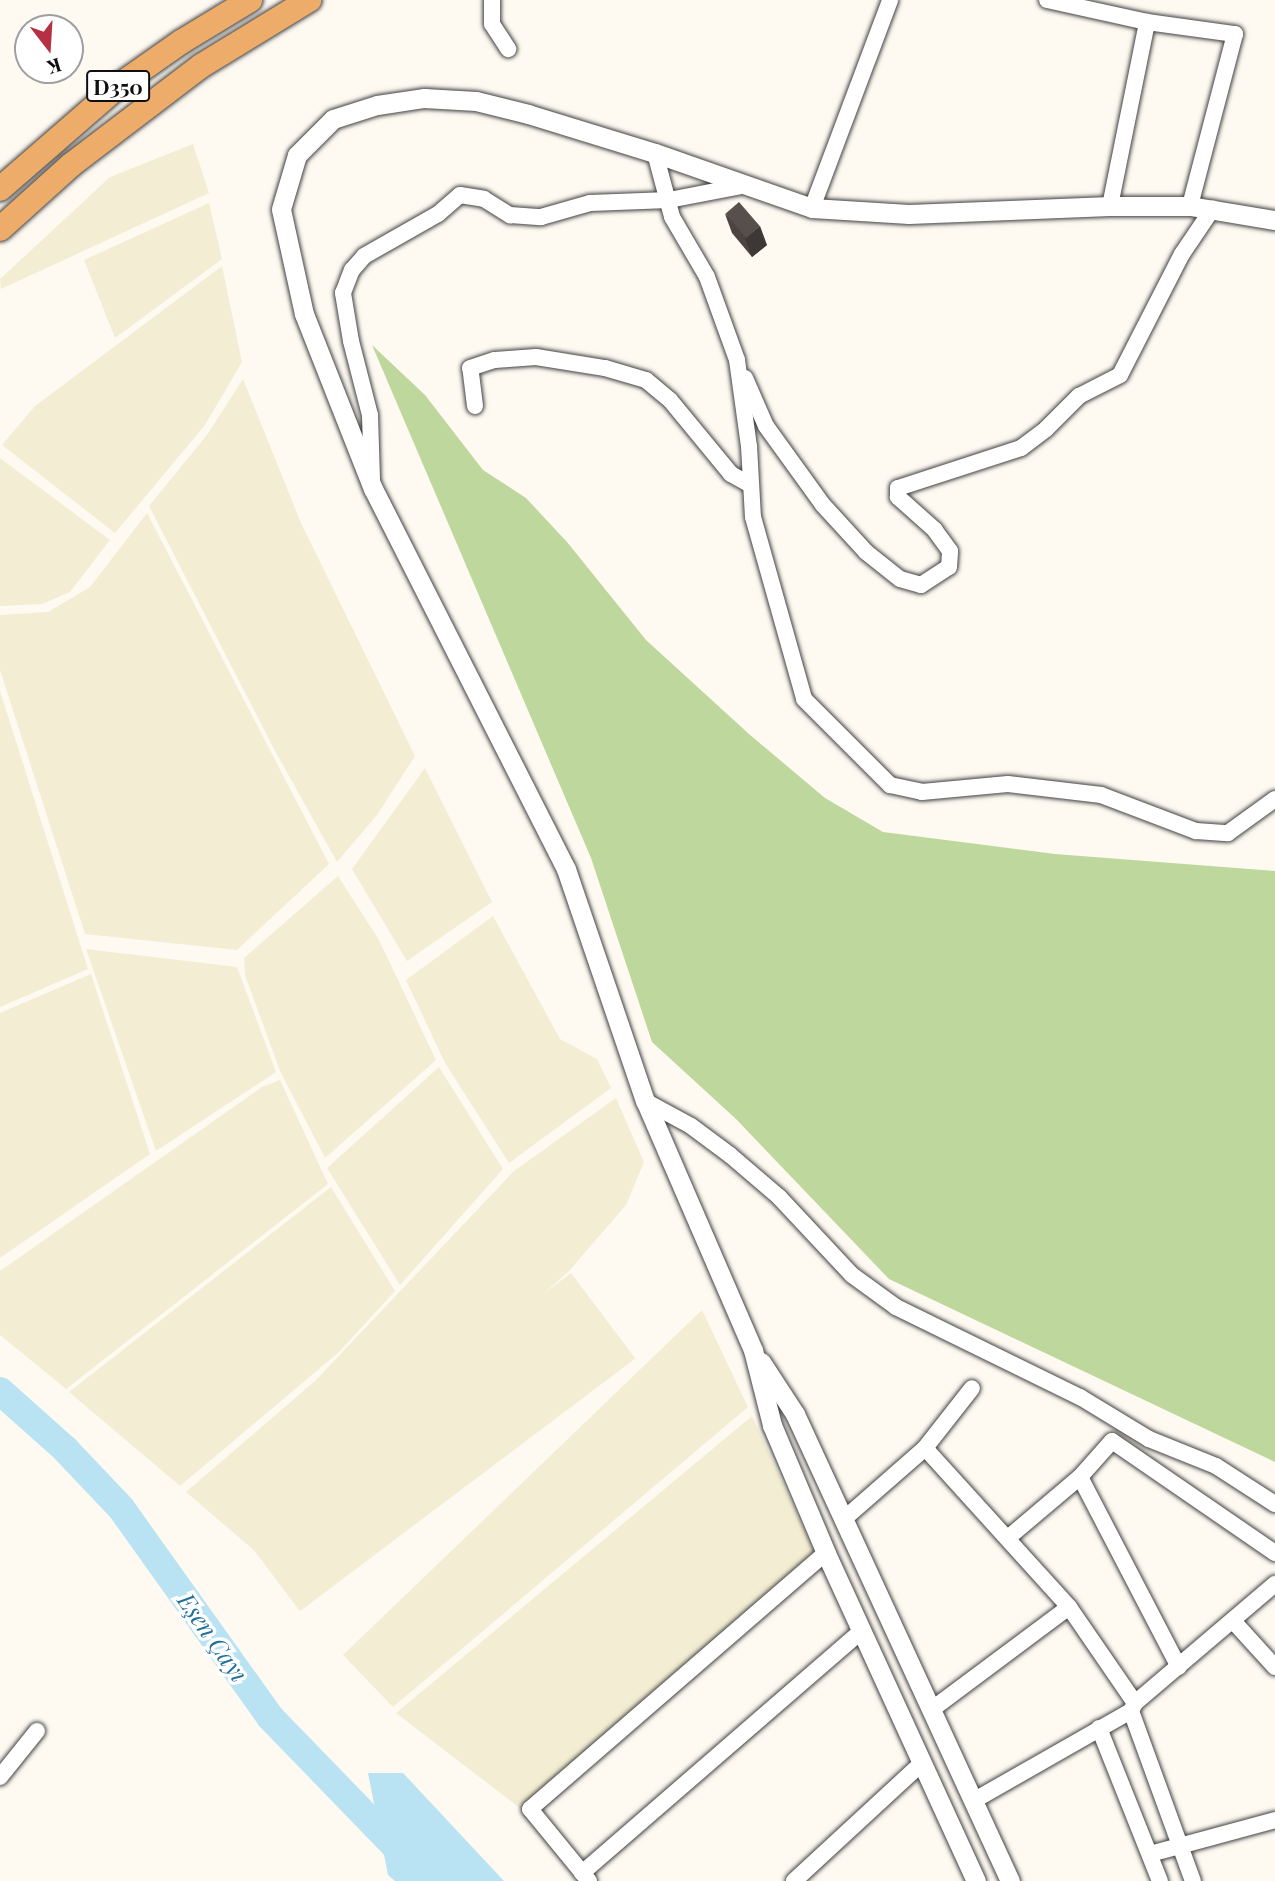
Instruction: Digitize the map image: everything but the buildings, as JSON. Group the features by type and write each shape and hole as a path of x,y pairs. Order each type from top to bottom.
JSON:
{"highway":[{"name":"D350","path":"0,189 121,83 250,0"},
{"name":"D350","path":"0,229 71,165 201,66 309,0"}],"street":[{"path":"492,0 492,24 508,50"},
{"path":"812,208 890,0"},
{"path":"1047,0 1147,22 1235,34 1190,206"},
{"path":"1110,206 1147,22"},
{"path":"976,1881 863,1630 825,1553 772,1425 752,1350 645,1101 566,869 373,489 304,314 291,265 281,209 297,155 333,119 377,105 424,98 477,101 655,153 741,186 812,208 909,215 1110,206 1190,206 1275,220"},
{"path":"655,153 672,217 707,277 737,360 766,426 823,505 866,552 900,579 921,585 949,567 950,551 935,530 898,496 898,488 1021,448 1046,429 1079,396 1120,375 1182,254 1213,208"},
{"path":"373,489 370,415 351,341 343,293 352,270 364,256 428,220 460,195 484,199 510,215 541,217 590,203 669,200 741,186"},
{"path":"475,405 470,368 495,360 536,357 615,371 646,380 670,400 731,474 751,485"},
{"path":"737,360 753,517 804,699 890,785 922,792 1008,784 1101,795 1196,831 1228,833 1275,799"},
{"path":"645,1101 691,1126 730,1154 779,1197 852,1275 896,1307 1080,1397 1149,1439 1216,1466 1275,1504"},
{"path":"752,1350 796,1414 1010,1881"},
{"path":"844,1519 925,1447 972,1388"},
{"path":"1009,1537 1080,1477 1112,1441 1275,1553"},
{"path":"925,1447 1009,1537 1069,1607 1133,1707 1194,1881"},
{"path":"1080,1477 1179,1667"},
{"path":"825,1553 530,1810 585,1877 863,1630"},
{"path":"973,1801 1133,1707 1275,1584"},
{"path":"930,1710 1069,1607"},
{"path":"1234,1622 1275,1667"},
{"path":"1099,1728 1160,1881"},
{"path":"0,1777 37,1731"},
{"path":"794,1881 922,1763"},
{"path":"1150,1854 1275,1820"}],"shaded area":[{"path":"193,144 209,193 1,289 0,279 110,177"},
{"path":"209,203 222,259 115,338 84,260"},
{"path":"222,266 242,362 205,425 115,533 2,445 35,406"},
{"path":"243,379 301,523 415,756 377,815 337,862 274,749 149,506 207,435"},
{"path":"0,458 110,540 70,592 42,604 0,606"},
{"path":"147,513 329,864 237,950 85,934 0,670 0,615 48,612 90,587"},
{"path":"0,691 88,969 0,1007"},
{"path":"425,768 492,902 407,961 352,869"},
{"path":"338,876 379,940 436,1060 325,1158 280,1071 245,975 244,958"},
{"path":"493,916 560,1039 597,1059 611,1088 509,1163 445,1063 406,980"},
{"path":"86,949 237,967 276,1072 156,1151"},
{"path":"91,974 150,1154 0,1258 0,1013"},
{"path":"439,1067 503,1169 400,1285 327,1168"},
{"path":"280,1080 328,1184 66,1389 0,1335 0,1271 262,1087"},
{"path":"616,1098 644,1162 626,1205 569,1271 256,1552 186,1492 315,1381 514,1171"},
{"path":"331,1187 395,1291 339,1352 180,1486 69,1392"},
{"path":"571,1273 635,1358 300,1611 236,1526"},
{"path":"702,1310 748,1407 393,1707 343,1655"},
{"path":"752,1416 816,1555 525,1812 396,1713"}],"green space":[{"path":"372,345 425,395 483,470 526,498 567,542 646,640 749,734 825,798 883,832 1055,854 1275,871 1275,1462 889,1279 736,1119 652,1042 591,858"}],"water":[{"path":"368,1773 403,1773 504,1881 395,1881 388,1875"}],"waterway":[{"name":"Eşen Çayı","path":"0,1391 65,1449 121,1508 270,1717 429,1881"}]}
